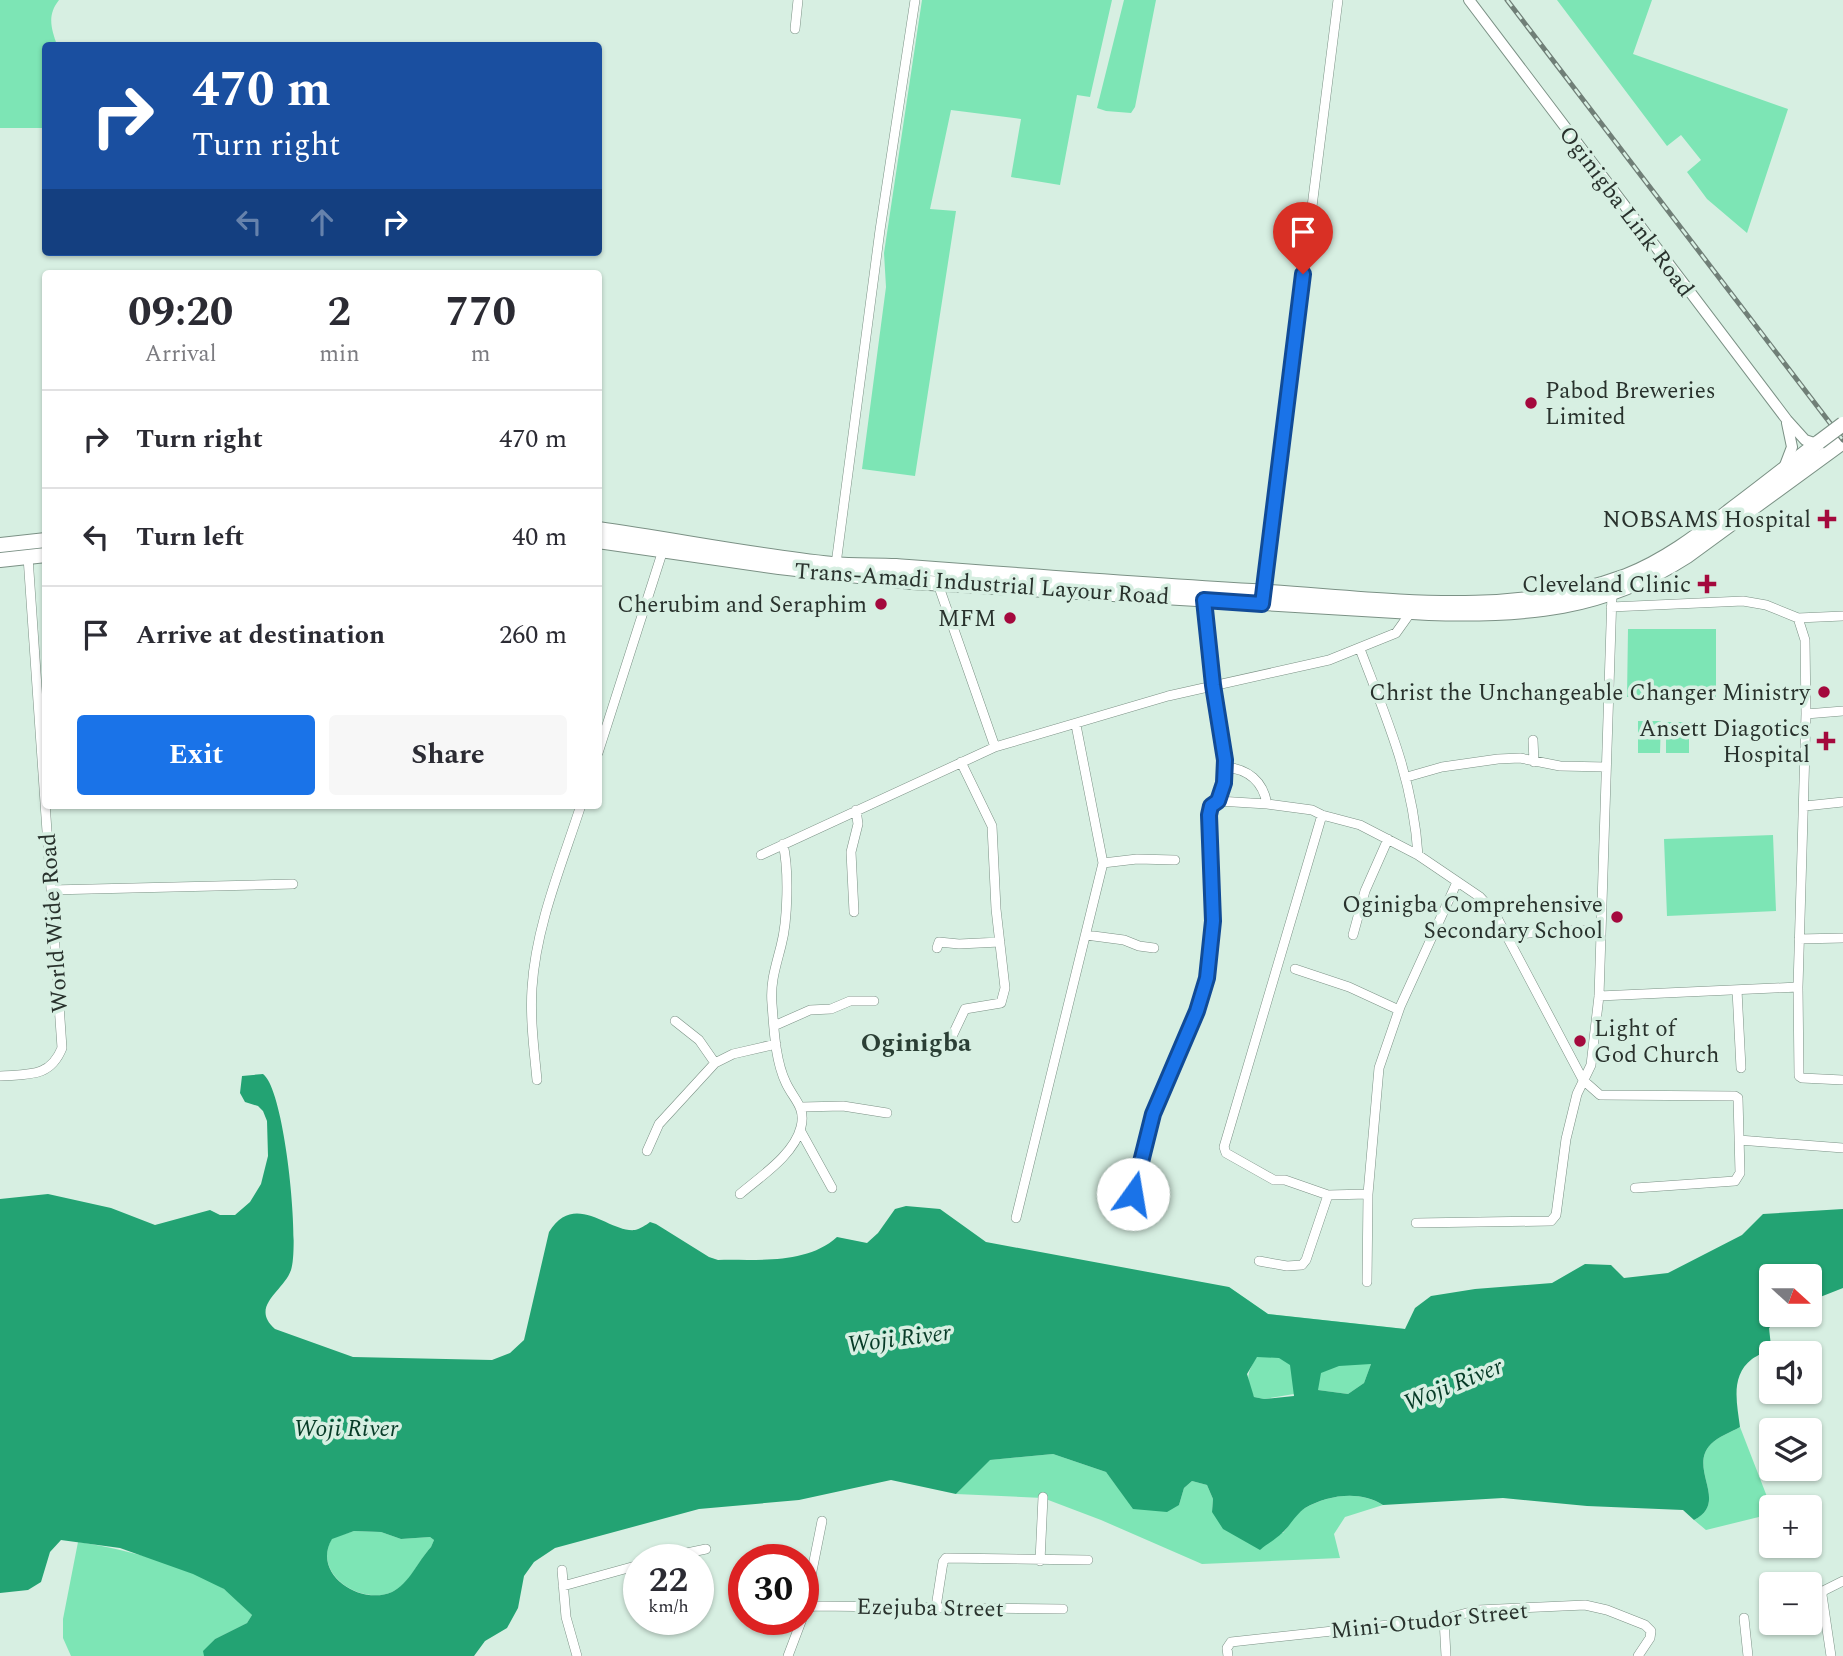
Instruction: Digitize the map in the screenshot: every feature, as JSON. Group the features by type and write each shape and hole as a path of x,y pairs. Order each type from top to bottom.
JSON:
{"main road":[{"path":"1821,447 1843,424"},
{"path":"1821,447 1843,442"},
{"name":"Trans-Amadi Industrial Layour Road","path":"602,530 743,553 835,564 894,566 1411,612 1521,613 1612,600 1661,573 1687,556 1821,447"},
{"name":"Trans-Amadi Industrial Layour Road","path":"602,542 846,576 938,584 1204,600 1262,597 1481,603 1564,593 1624,576 1667,556 1784,470 1821,447"},
{"path":"0,545 42,540"},
{"path":"0,560 42,555"}],"street":[{"path":"795,29 798,0"},
{"path":"835,564 880,230 915,0"},
{"path":"1262,597 1338,0"},
{"name":"Oginigba Link Road","path":"1469,0 1787,420 1805,440 1821,447"},
{"path":"1784,470 1792,447 1787,420"},
{"path":"602,741 663,550"},
{"name":"World Wide Road","path":"28,557 42,760"},
{"path":"938,584 995,747"},
{"path":"1133,1194 1153,1114 1197,1011 1207,978 1213,921 1209,815 1211,806 1218,801 1224,783 1225,767 1204,600"},
{"path":"1416,1223 1554,1219 1559,1203 1566,1139 1577,1094 1591,1065 1599,996 1612,600 1743,600 1766,605 1798,618 1843,616"},
{"path":"761,855 995,747 1213,685 1308,665 1360,649 1395,634 1411,612"},
{"path":"1798,618 1805,640 1806,714 1798,1076 1843,1080"},
{"path":"1360,649 1407,777 1418,855"},
{"path":"1806,714 1843,711"},
{"path":"1016,1218 1103,863 1076,725"},
{"path":"1533,740 1534,762"},
{"path":"1407,777 1442,767 1499,759 1520,758 1560,766 1606,767"},
{"path":"946,1049 965,1009 998,1005 1004,998 992,826 961,762"},
{"path":"1225,767 1234,768 1254,778 1263,787 1267,804"},
{"path":"1218,801 1312,810 1360,825 1418,855 1489,905 1583,1080 1600,1095 1738,1098 1740,1173 1735,1181 1635,1188"},
{"path":"1805,806 1843,802"},
{"name":"World Wide Road","path":"0,1076 34,1074 49,1068 57,1060 62,1048 45,809"},
{"path":"537,1080 531,1006 535,961 545,914 581,809"},
{"path":"854,912 851,852 858,824 856,810"},
{"path":"1322,815 1224,1147 1226,1153 1274,1180 1285,1180 1328,1195 1368,1194"},
{"path":"1353,935 1365,891 1388,839"},
{"path":"740,1194 785,1154 800,1130 803,1115 802,1107 784,1078 776,1044 772,982 784,935 786,855 783,844"},
{"path":"1103,863 1136,859 1175,860"},
{"path":"1367,1282 1368,1194 1378,1072 1399,1010 1457,882"},
{"path":"51,890 293,884"},
{"path":"1507,935 1601,930"},
{"path":"1086,935 1124,940 1154,948"},
{"path":"1800,939 1843,938"},
{"path":"937,947 939,942 1000,942"},
{"path":"1295,969 1341,984 1399,1010"},
{"path":"1599,996 1798,987"},
{"path":"1737,990 1741,1068"},
{"path":"775,1026 810,1010 831,1009 850,1001 874,1001"},
{"path":"675,1021 699,1040 715,1063"},
{"path":"647,1150 659,1124 715,1063 733,1054 776,1044"},
{"path":"802,1107 843,1106 887,1113"},
{"path":"800,1130 832,1188"},
{"path":"1739,1140 1843,1149"},
{"path":"1259,1261 1287,1266 1303,1265 1328,1195"},
{"path":"1040,1561 1043,1497"},
{"path":"817,1544 822,1521"},
{"path":"936,1607 944,1559 1088,1560"},
{"path":"563,1586 623,1569"},
{"path":"562,1570 570,1636 577,1656"},
{"path":"1831,1656 1825,1625 1823,1591 1843,1581"},
{"name":"Ezejuba Street","path":"819,1606 1063,1609"},
{"name":"Mini-Otudor Street","path":"1228,1656 1227,1648 1231,1642 1444,1619 1478,1610 1595,1606 1638,1622 1651,1631 1650,1638 1638,1656"},
{"path":"1744,1618 1748,1656"},
{"path":"1444,1619 1446,1656"},
{"path":"788,1656 796,1635"}],"shaded area":[{"path":"0,0 59,0 51,22 56,42 42,42 42,128 0,128"},
{"path":"922,0 1112,0 1090,97 1077,95 1060,185 1011,177 1021,119 951,110 930,209 956,211 915,476 862,469 886,287 884,253"},
{"path":"1124,0 1156,0 1135,107 1131,113 1097,108"},
{"path":"1557,0 1652,0 1633,54 1788,109 1747,233 1707,199 1687,172 1701,160 1681,135 1667,146"},
{"path":"1628,629 1716,629 1716,697 1627,697"},
{"path":"1638,721 1661,721 1660,753 1638,753"},
{"path":"1666,722 1689,722 1689,753 1666,753"},
{"path":"1773,835 1776,911 1667,916 1664,839"},
{"path":"1229,1287 1268,1314 1405,1329 1371,1364 1364,1383 1348,1394 1318,1390 1264,1399 1254,1397 1248,1376 1257,1356"},
{"path":"1740,1427 1766,1495 1759,1495 1759,1517 1706,1530 1694,1520 1704,1513 1708,1504 1709,1494 1703,1463 1711,1444"},
{"path":"1053,1454 1106,1472 1134,1509 1179,1505 1184,1488 1192,1481 1207,1485 1213,1499 1212,1512 1283,1533 1302,1510 1334,1497 1364,1497 1383,1505 1345,1517 1334,1534 1340,1558 1202,1564 1043,1498 956,1494 989,1460"},
{"path":"354,1531 381,1532 401,1539 430,1537 434,1540 409,1578 398,1588 380,1595 367,1595 342,1584 328,1564 327,1551 332,1538"},
{"path":"78,1542 133,1553 192,1572 224,1589 252,1615 247,1623 215,1639 204,1651 204,1656 71,1656 63,1638 63,1619"}],"water":[{"name":"Woji River","path":"263,1074 271,1086 278,1108 289,1168 294,1230 291,1270 267,1306 268,1321 275,1329 353,1357 492,1360 510,1353 524,1340 549,1232 559,1220 570,1214 592,1216 614,1226 635,1230 650,1222 709,1257 718,1260 749,1260 796,1256 825,1246 837,1237 867,1243 878,1233 895,1209 906,1206 940,1209 986,1242 1229,1287 1268,1314 1405,1329 1415,1308 1431,1296 1475,1289 1552,1283 1585,1264 1611,1265 1624,1278 1668,1273 1742,1235 1763,1214 1843,1209 1843,1288 1822,1296 1822,1264 1759,1264 1759,1327 1770,1327 1770,1341 1759,1341 1759,1355 1740,1373 1737,1390 1740,1427 1714,1441 1705,1453 1703,1463 1709,1494 1708,1504 1704,1513 1694,1520 1683,1510 1587,1506 1503,1498 1383,1505 1364,1497 1344,1496 1305,1508 1282,1533 1260,1550 1223,1529 1212,1512 1213,1499 1207,1485 1192,1481 1184,1488 1179,1505 1167,1512 1133,1509 1106,1472 1053,1454 990,1460 956,1494 891,1480 799,1500 699,1509 555,1548 534,1562 524,1576 518,1608 507,1628 485,1641 474,1656 204,1656 203,1651 215,1639 247,1623 252,1615 224,1589 193,1574 120,1548 61,1540 50,1552 41,1582 28,1590 0,1593 0,1199 48,1194 111,1208 155,1225 210,1210 220,1215 235,1215 250,1202 261,1184 268,1156 267,1121 263,1111 258,1106 245,1102 240,1093 242,1076","holes":["1257,1357 1279,1358 1290,1365 1294,1396 1264,1399 1254,1397 1247,1374","1371,1364 1364,1383 1348,1394 1318,1390 1321,1373 1339,1366","354,1531 381,1532 401,1539 430,1537 434,1540 403,1584 392,1592 367,1595 342,1584 328,1564 327,1552 332,1539"]}],"railway":[{"path":"1507,0 1843,440"}],"place":[{"name":"Pabod Breweries Limited","path":"1531,403"},
{"name":"NOBSAMS Hospital","path":"1827,519"},
{"name":"Cleveland Clinic","path":"1707,584"},
{"name":"Cherubim and Seraphim","path":"881,604"},
{"name":"MFM","path":"1010,618"},
{"name":"Christ the Unchangeable Changer Ministry","path":"1824,692"},
{"name":"Ansett Diagotics Hospital","path":"1826,741"},
{"name":"Oginigba Comprehensive Secondary School","path":"1617,917"},
{"name":"Light of God Church","path":"1580,1041"}],"district":[{"name":"Oginigba","path":"916,1042"}],"route":[{"path":"1133,1194 1153,1114 1197,1011 1207,978 1213,921 1209,808 1220,796 1224,783 1225,760 1213,685 1204,600 1262,604 1303,274"}]}
